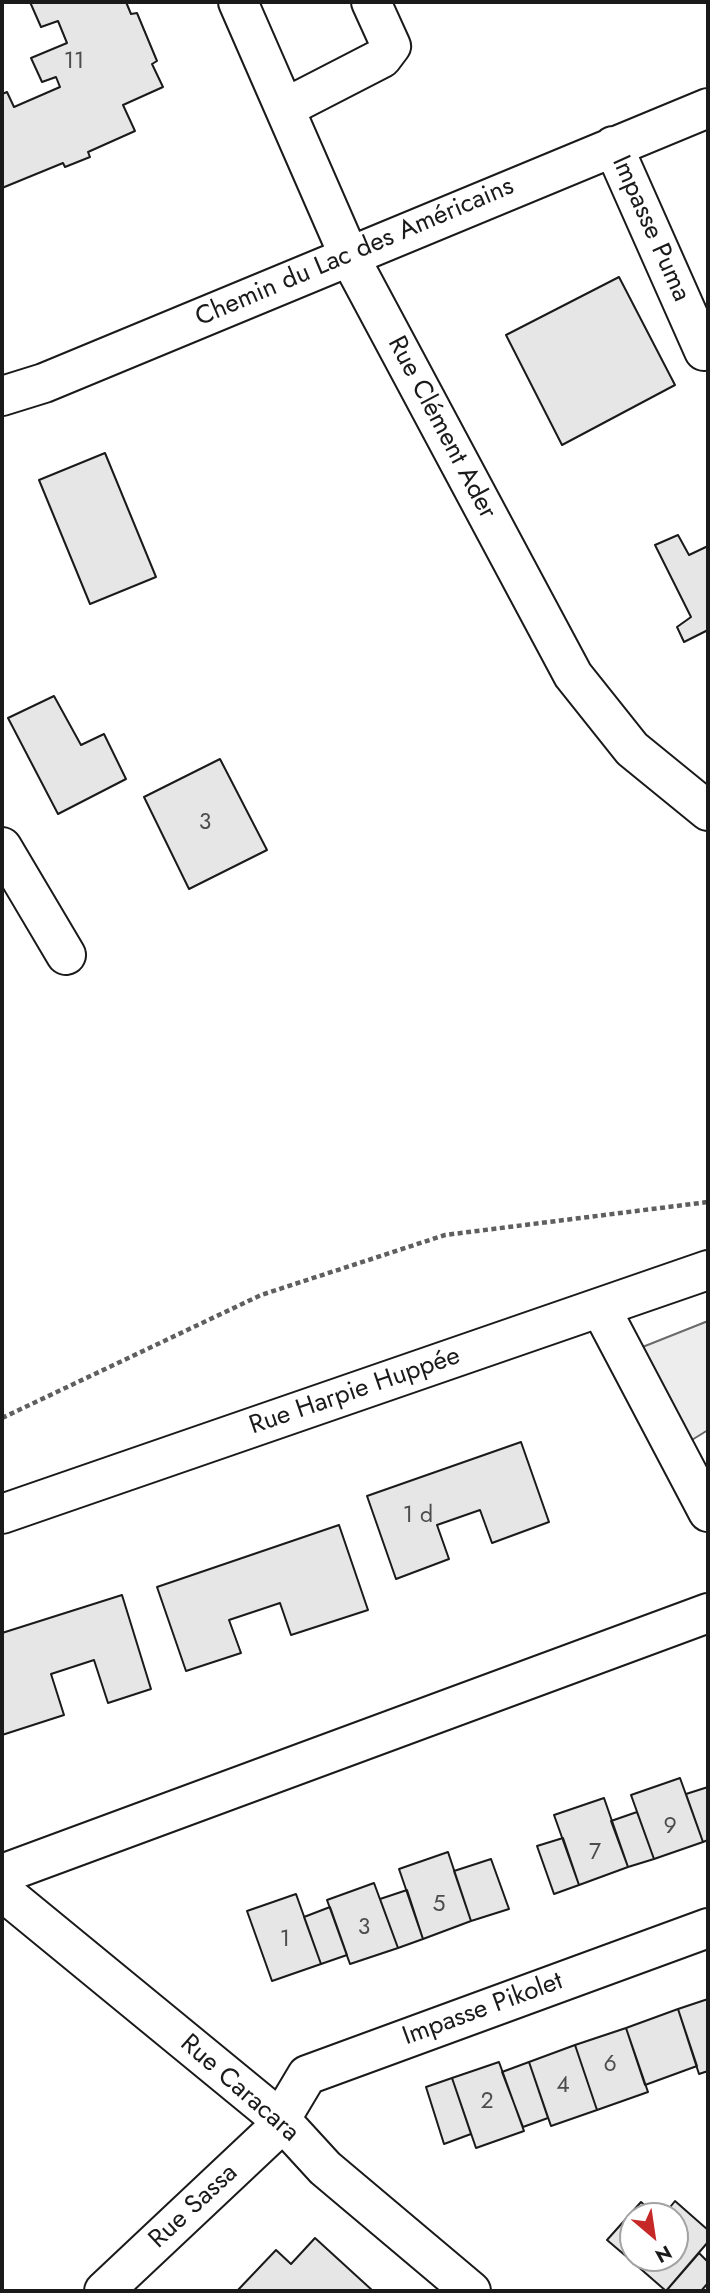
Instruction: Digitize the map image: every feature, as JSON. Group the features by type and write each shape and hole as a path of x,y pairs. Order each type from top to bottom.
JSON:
{"street":[{"name":"Rue Clément Ader","path":"239,2 349,256 573,675 632,749 708,811"},
{"path":"285,108 383,58 391,46 371,2"},
{"name":"Chemin du Lac des Américains","path":"2,396 44,383 708,108"},
{"name":"Impasse Puma","path":"613,146 704,351"},
{"path":"2,846 66,955"},
{"name":"Rue Harpie Huppée","path":"2,1514 708,1270"},
{"path":"601,1309 708,1511"},
{"path":"2,1874 708,1613"},
{"name":"Rue Caracara","path":"2,1891 281,2120 326,2168 471,2291"},
{"name":"Impasse Pikolet","path":"281,2120 307,2075 708,1928"},
{"name":"Rue Sassa","path":"104,2291 273,2132 281,2120"}],"path":[{"path":"2,1418 261,1295 445,1235 708,1202"}],"shaded area":[{"path":"708,1321 708,1430 687,1443 640,1348"}],"building":[{"path":"30,2 126,2 131,14 137,13 157,61 152,64 163,87 123,105 135,131 88,152 90,157 65,167 63,163 2,188 2,94 7,92 14,107 60,87 56,77 42,82 31,58 67,43 58,21 41,27"},
{"path":"619,277 675,385 562,445 506,335"},
{"path":"105,453 156,577 90,604 39,480"},
{"path":"678,535 689,555 708,546 708,630 684,642 677,627 691,617 655,545"},
{"path":"54,696 81,745 104,734 126,779 58,814 8,718"},
{"path":"220,759 267,850 189,889 144,797"},
{"path":"521,1442 549,1522 492,1543 480,1510 437,1525 449,1559 396,1579 367,1496"},
{"path":"339,1525 368,1610 291,1635 280,1603 229,1620 241,1653 186,1671 157,1587"},
{"path":"122,1595 151,1689 108,1703 94,1660 51,1674 64,1715 2,1735 2,1633"},
{"path":"680,1778 703,1842 654,1859 631,1795"},
{"path":"708,1787 708,1840 703,1842 686,1794"},
{"path":"604,1798 628,1867 579,1885 554,1815"},
{"path":"637,1812 654,1859 628,1867 611,1821"},
{"path":"563,1838 579,1885 554,1894 537,1846"},
{"path":"448,1852 471,1921 423,1939 399,1869"},
{"path":"491,1859 509,1909 471,1921 454,1871"},
{"path":"374,1883 398,1948 350,1964 327,1900"},
{"path":"407,1890 423,1939 398,1948 380,1899"},
{"path":"296,1894 321,1964 272,1981 247,1911"},
{"path":"330,1907 347,1955 321,1964 304,1917"},
{"path":"708,1999 708,2071 699,2074 678,2009"},
{"path":"678,2009 697,2066 645,2085 626,2028"},
{"path":"626,2028 648,2092 597,2110 575,2045"},
{"path":"575,2045 597,2110 551,2126 529,2062"},
{"path":"499,2062 524,2131 476,2148 452,2078"},
{"path":"529,2062 548,2118 523,2127 502,2072"},
{"path":"452,2078 471,2134 444,2144 426,2087"},
{"path":"689,2213 708,2230 708,2242 689,2264"},
{"path":"619,2227 619,2250 607,2240"},
{"path":"315,2238 373,2291 237,2291 276,2250 291,2264"},
{"path":"699,2253 708,2262 708,2283 701,2291 666,2291 682,2272 689,2272 689,2265"},
{"path":"644,2272 682,2272 666,2291"}]}
